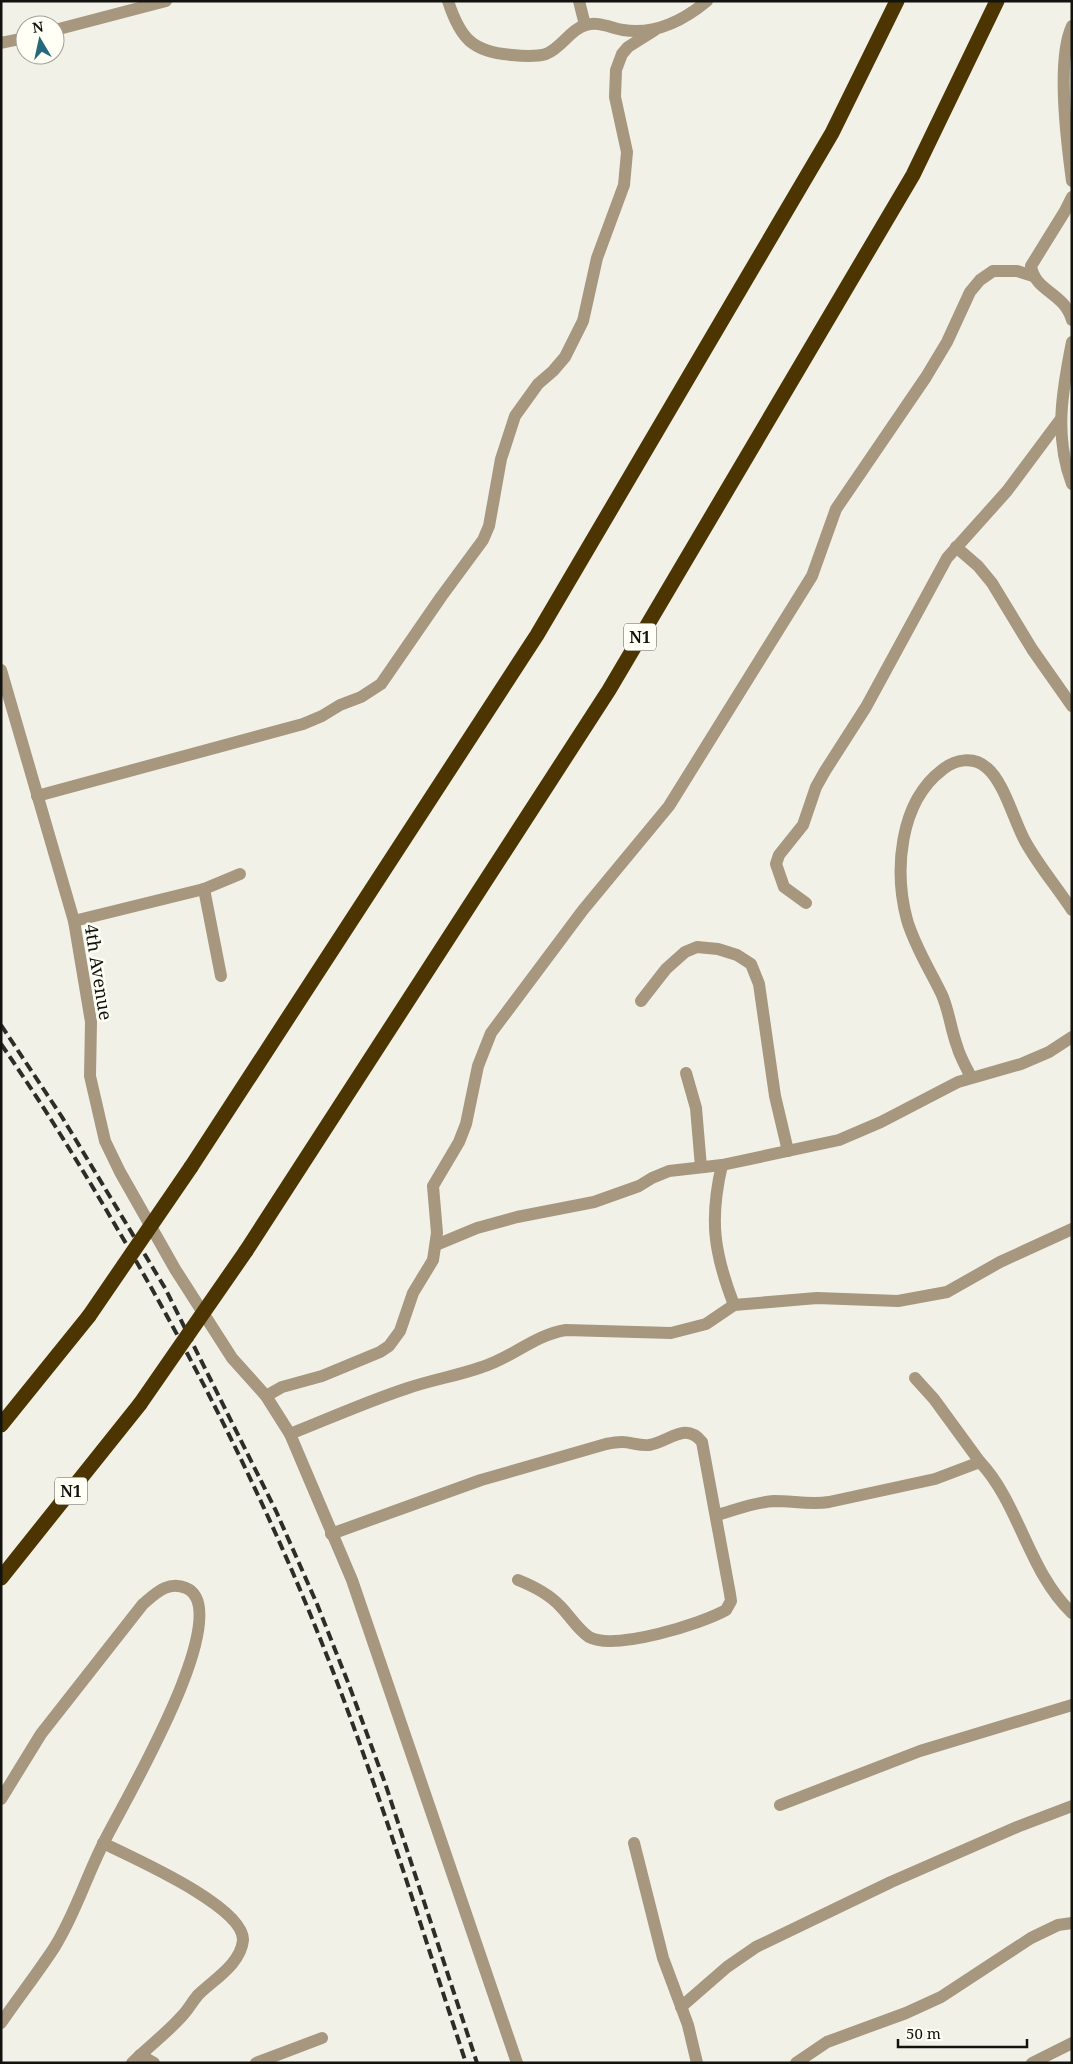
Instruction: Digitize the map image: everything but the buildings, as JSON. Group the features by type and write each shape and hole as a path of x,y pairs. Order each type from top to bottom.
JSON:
{"highway":[{"path":"1,1425 89,1316 191,1168 537,635 832,133 897,1"},
{"name":"N1","path":"1,1578 140,1404 246,1250 609,690 913,174 997,1"}],"street":[{"path":"65,27 166,1"},
{"path":"448,1 457,27 466,38 485,51 500,54 520,56 545,54 559,47 576,30 585,25 602,24 630,31 655,30"},
{"path":"579,1 585,25"},
{"path":"37,796 303,724 322,716 340,705 361,698 381,684 483,540 489,526 501,459 515,416 538,384 554,372 565,357 583,321 597,258 624,185 627,152 615,97 616,70 622,54 628,47 655,30 673,23 706,1"},
{"path":"1072,26 1066,41 1064,78 1066,134 1072,181"},
{"path":"1,43 15,40"},
{"path":"1072,196 1065,211 1034,258 1031,266 1033,276 1039,284 1065,303 1072,320"},
{"path":"266,1396 282,1387 322,1376 390,1346 400,1331 413,1293 433,1260 437,1233 432,1186 459,1142 466,1124 478,1066 491,1034 583,910 669,806 812,576 836,509 926,377 947,342 970,292 980,280 993,271 1018,271 1033,276"},
{"path":"1072,342 1060,420 1067,470 1072,484"},
{"path":"806,904 784,887 776,864 779,855 803,825 816,787 866,707 934,581 956,547 1007,491 1060,420"},
{"path":"956,547 978,566 992,582 1032,649 1072,706"},
{"name":"4th Avenue","path":"1,670 74,921 90,1022 90,1076 106,1141 120,1172 175,1269 232,1358 266,1396 290,1434 352,1580 517,2063"},
{"path":"971,1077 957,1047 942,996 912,935 904,905 902,882 903,837 911,810 935,774 954,763 969,760 981,764 992,772 1026,842 1072,910"},
{"path":"74,921 204,889 240,874"},
{"path":"204,889 221,976"},
{"path":"641,1001 666,969 685,952 697,947 718,949 737,955 751,964 759,984 775,1096 788,1151"},
{"path":"436,1245 476,1228 517,1217 594,1202 639,1186 669,1171 722,1165 839,1140 881,1122 919,1100 971,1077 1021,1064 1049,1052 1072,1037"},
{"path":"686,1073 693,1092 701,1167"},
{"path":"722,1165 715,1195 715,1237 724,1281 734,1306"},
{"path":"290,1434 404,1389 483,1367 504,1358 538,1337 554,1332 566,1330 671,1333 706,1324 734,1306 817,1298 898,1301 947,1292 1000,1262 1072,1229"},
{"path":"915,1378 934,1399 996,1482 1044,1576 1063,1605 1072,1613"},
{"path":"331,1534 481,1480 606,1444 623,1442 651,1445 682,1433 694,1434 702,1442 717,1515 730,1594 729,1607 719,1614 682,1628 624,1640 606,1641 591,1638 551,1598 518,1580"},
{"path":"717,1515 763,1502 813,1504 830,1502 935,1479 980,1462"},
{"path":"1,1799 41,1734 143,1604 163,1588 174,1585 190,1590 196,1598 200,1618 198,1636 188,1673 144,1766 103,1843 67,1925 54,1948 1,2023"},
{"path":"780,1805 920,1751 1072,1705"},
{"path":"681,2007 727,1967 756,1947 891,1882 1017,1827 1072,1806"},
{"path":"103,1843 189,1886 229,1914 242,1934 241,1947 235,1959 197,1996 182,2016 136,2059"},
{"path":"634,1843 663,1958 688,2025 697,2063"},
{"path":"796,2063 827,2042 906,2014 940,1997 1030,1938 1058,1925 1072,1923"},
{"path":"256,2063 322,2038"},
{"path":"1032,2063 1072,2043"},
{"path":"136,2059 154,2063"}],"railway":[{"path":"1,1025 62,1117 165,1288 276,1511 317,1604 385,1783 477,2063"},
{"path":"1,1044 78,1162 121,1235 206,1389 258,1494 305,1602 346,1706 399,1858 466,2063"}]}
